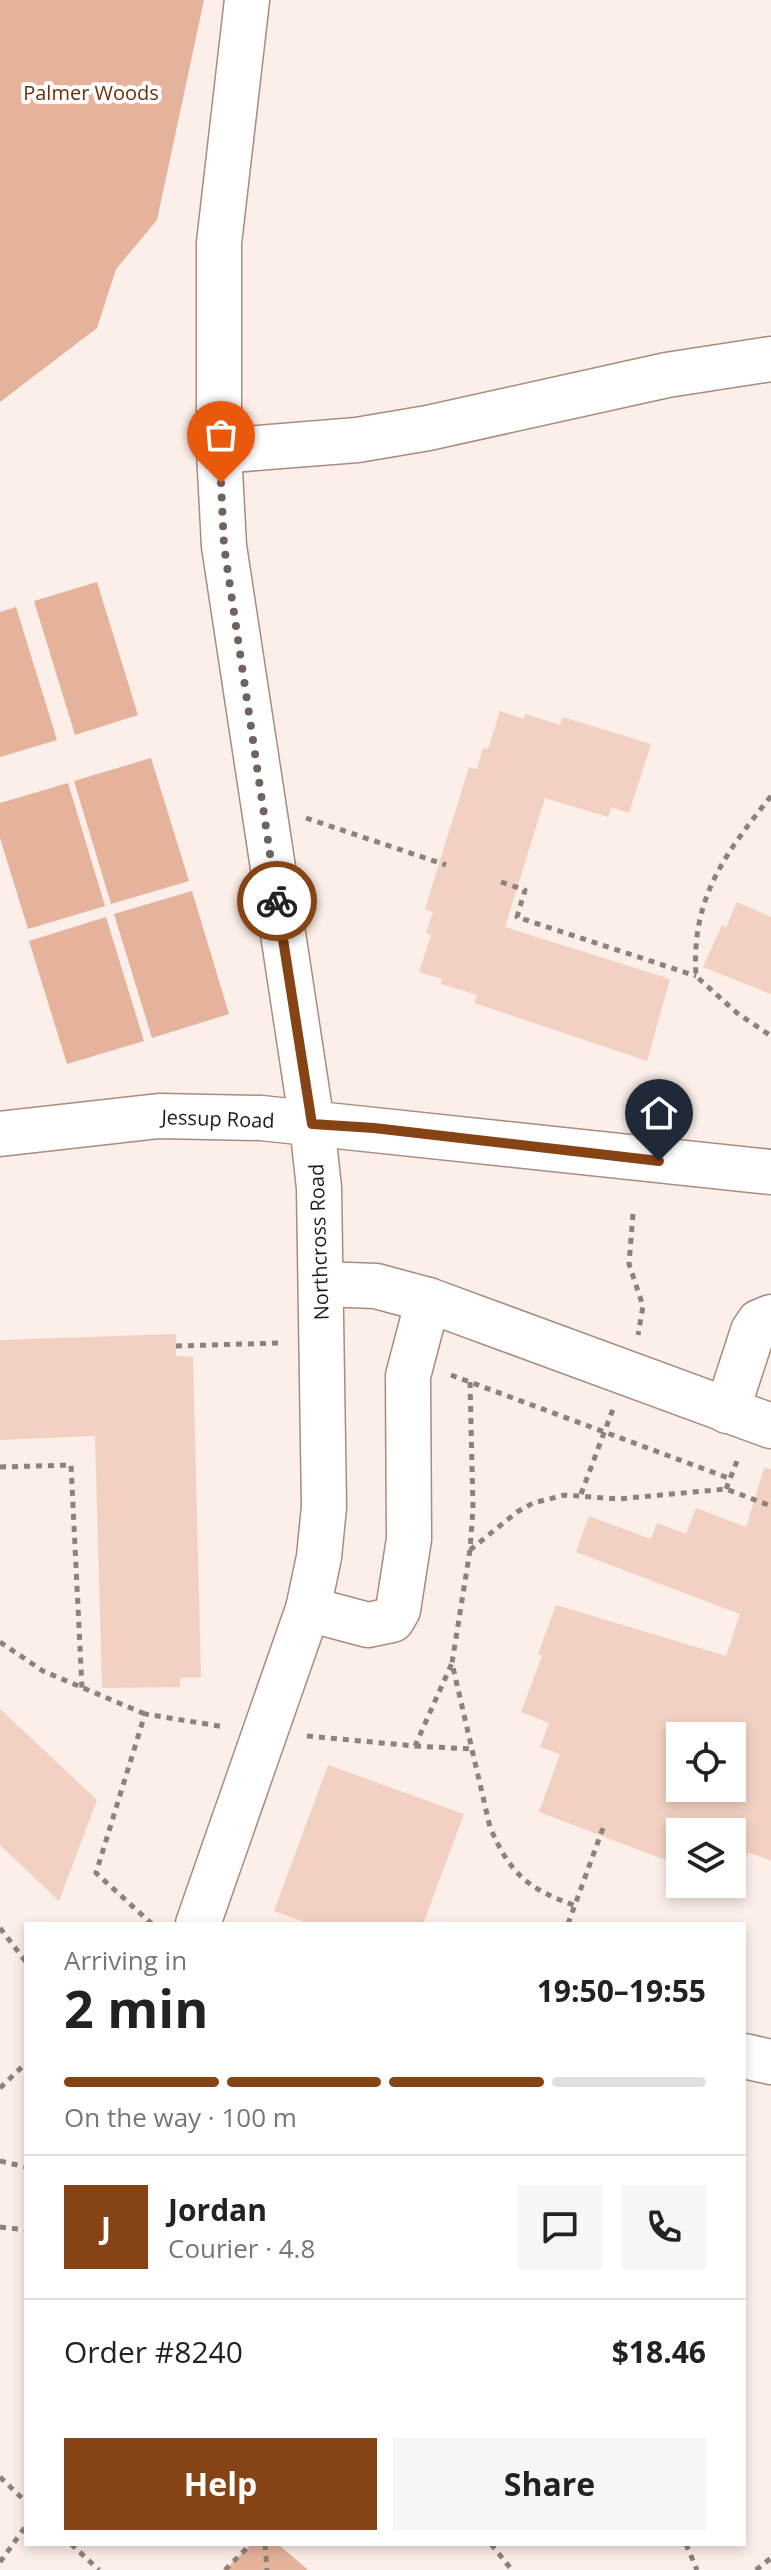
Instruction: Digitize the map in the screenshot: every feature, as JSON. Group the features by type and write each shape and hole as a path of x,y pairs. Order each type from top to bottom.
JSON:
{"street":[{"name":"Northcross Road","path":"199,1922 308,1609 319,1557 324,1507 319,1188 312,1124 224,546 219,451 219,243 247,0"},
{"path":"219,451 357,440 399,433 667,375 771,359"},
{"name":"Jessup Road","path":"0,1134 159,1116 261,1118 771,1172"},
{"path":"321,1284 376,1286 428,1300 771,1426"},
{"path":"308,1609 368,1625 392,1620 398,1610 409,1539 411,1360 428,1300"},
{"path":"727,1411 753,1331 759,1322 771,1317"},
{"path":"746,2056 771,2062"}],"path":[{"path":"696,976 694,941 709,885 743,831 771,796"},
{"path":"262,804 446,865"},
{"path":"501,882 525,890 517,917 696,976 737,1013 771,1036"},
{"path":"176,1346 322,1342"},
{"path":"411,1360 731,1479"},
{"path":"415,1746 452,1663 470,1550 473,1508 470,1382"},
{"path":"0,1467 71,1465 82,1688"},
{"path":"470,1550 517,1512 533,1503 565,1495 618,1499 726,1489 771,1506"},
{"path":"0,1642 43,1671 145,1714 265,1734 472,1749"},
{"path":"452,1663 490,1827 511,1868 530,1887 576,1906"},
{"path":"145,1714 96,1873 147,1922"},
{"path":"569,1922 603,1828"},
{"path":"0,1928 24,1959"},
{"path":"0,2088 24,2065"},
{"path":"0,2161 24,2167"},
{"path":"0,2227 24,2230"},
{"path":"0,2477 24,2500"},
{"path":"0,2562 24,2529"},
{"path":"73,2546 99,2570"},
{"path":"225,2570 249,2546"},
{"path":"265,2546 267,2570"},
{"path":"493,2546 512,2570"},
{"path":"687,2546 697,2570"},
{"path":"756,2570 771,2558"}],"green space":[{"name":"Palmer Woods","path":"0,0 204,0 157,220 116,269 97,328 0,402"},
{"path":"97,582 138,715 75,735 34,601"},
{"path":"16,607 57,740 0,757 0,612"},
{"path":"151,758 189,881 111,904 74,781"},
{"path":"68,783 105,906 28,929 0,838 0,803"},
{"path":"192,891 229,1014 152,1038 114,914"},
{"path":"106,917 144,1041 67,1064 29,941"},
{"path":"249,2546 280,2546 308,2570 225,2570"}],"building":[{"path":"500,711 524,719 525,714 560,725 563,717 651,744 629,813 611,807 608,817 545,798 505,927 670,979 647,1061 474,1003 477,995 441,984 442,979 419,972 431,935 426,933 433,912 425,909 469,767 477,769 483,748 488,749"},
{"path":"737,902 771,917 771,994 703,967 722,925 726,928"},
{"path":"176,1334 176,1356 193,1357 201,1677 180,1678 180,1687 102,1688 95,1436 0,1440 0,1340"},
{"path":"764,1468 771,1469 771,1861 748,1852 746,1858 746,1818 666,1818 666,1860 539,1812 560,1754 540,1747 549,1723 521,1712 542,1656 538,1654 556,1605 726,1656 740,1614 576,1552 589,1516 651,1539 657,1523 686,1534 696,1508 746,1527"},
{"path":"0,1709 97,1800 59,1901 0,1845"},
{"path":"328,1765 464,1814 424,1922 304,1922 274,1911"}],"way so far":[{"path":"221,483 224,546 277,901"}],"route":[{"path":"277,901 312,1124 374,1128 659,1161"}]}
